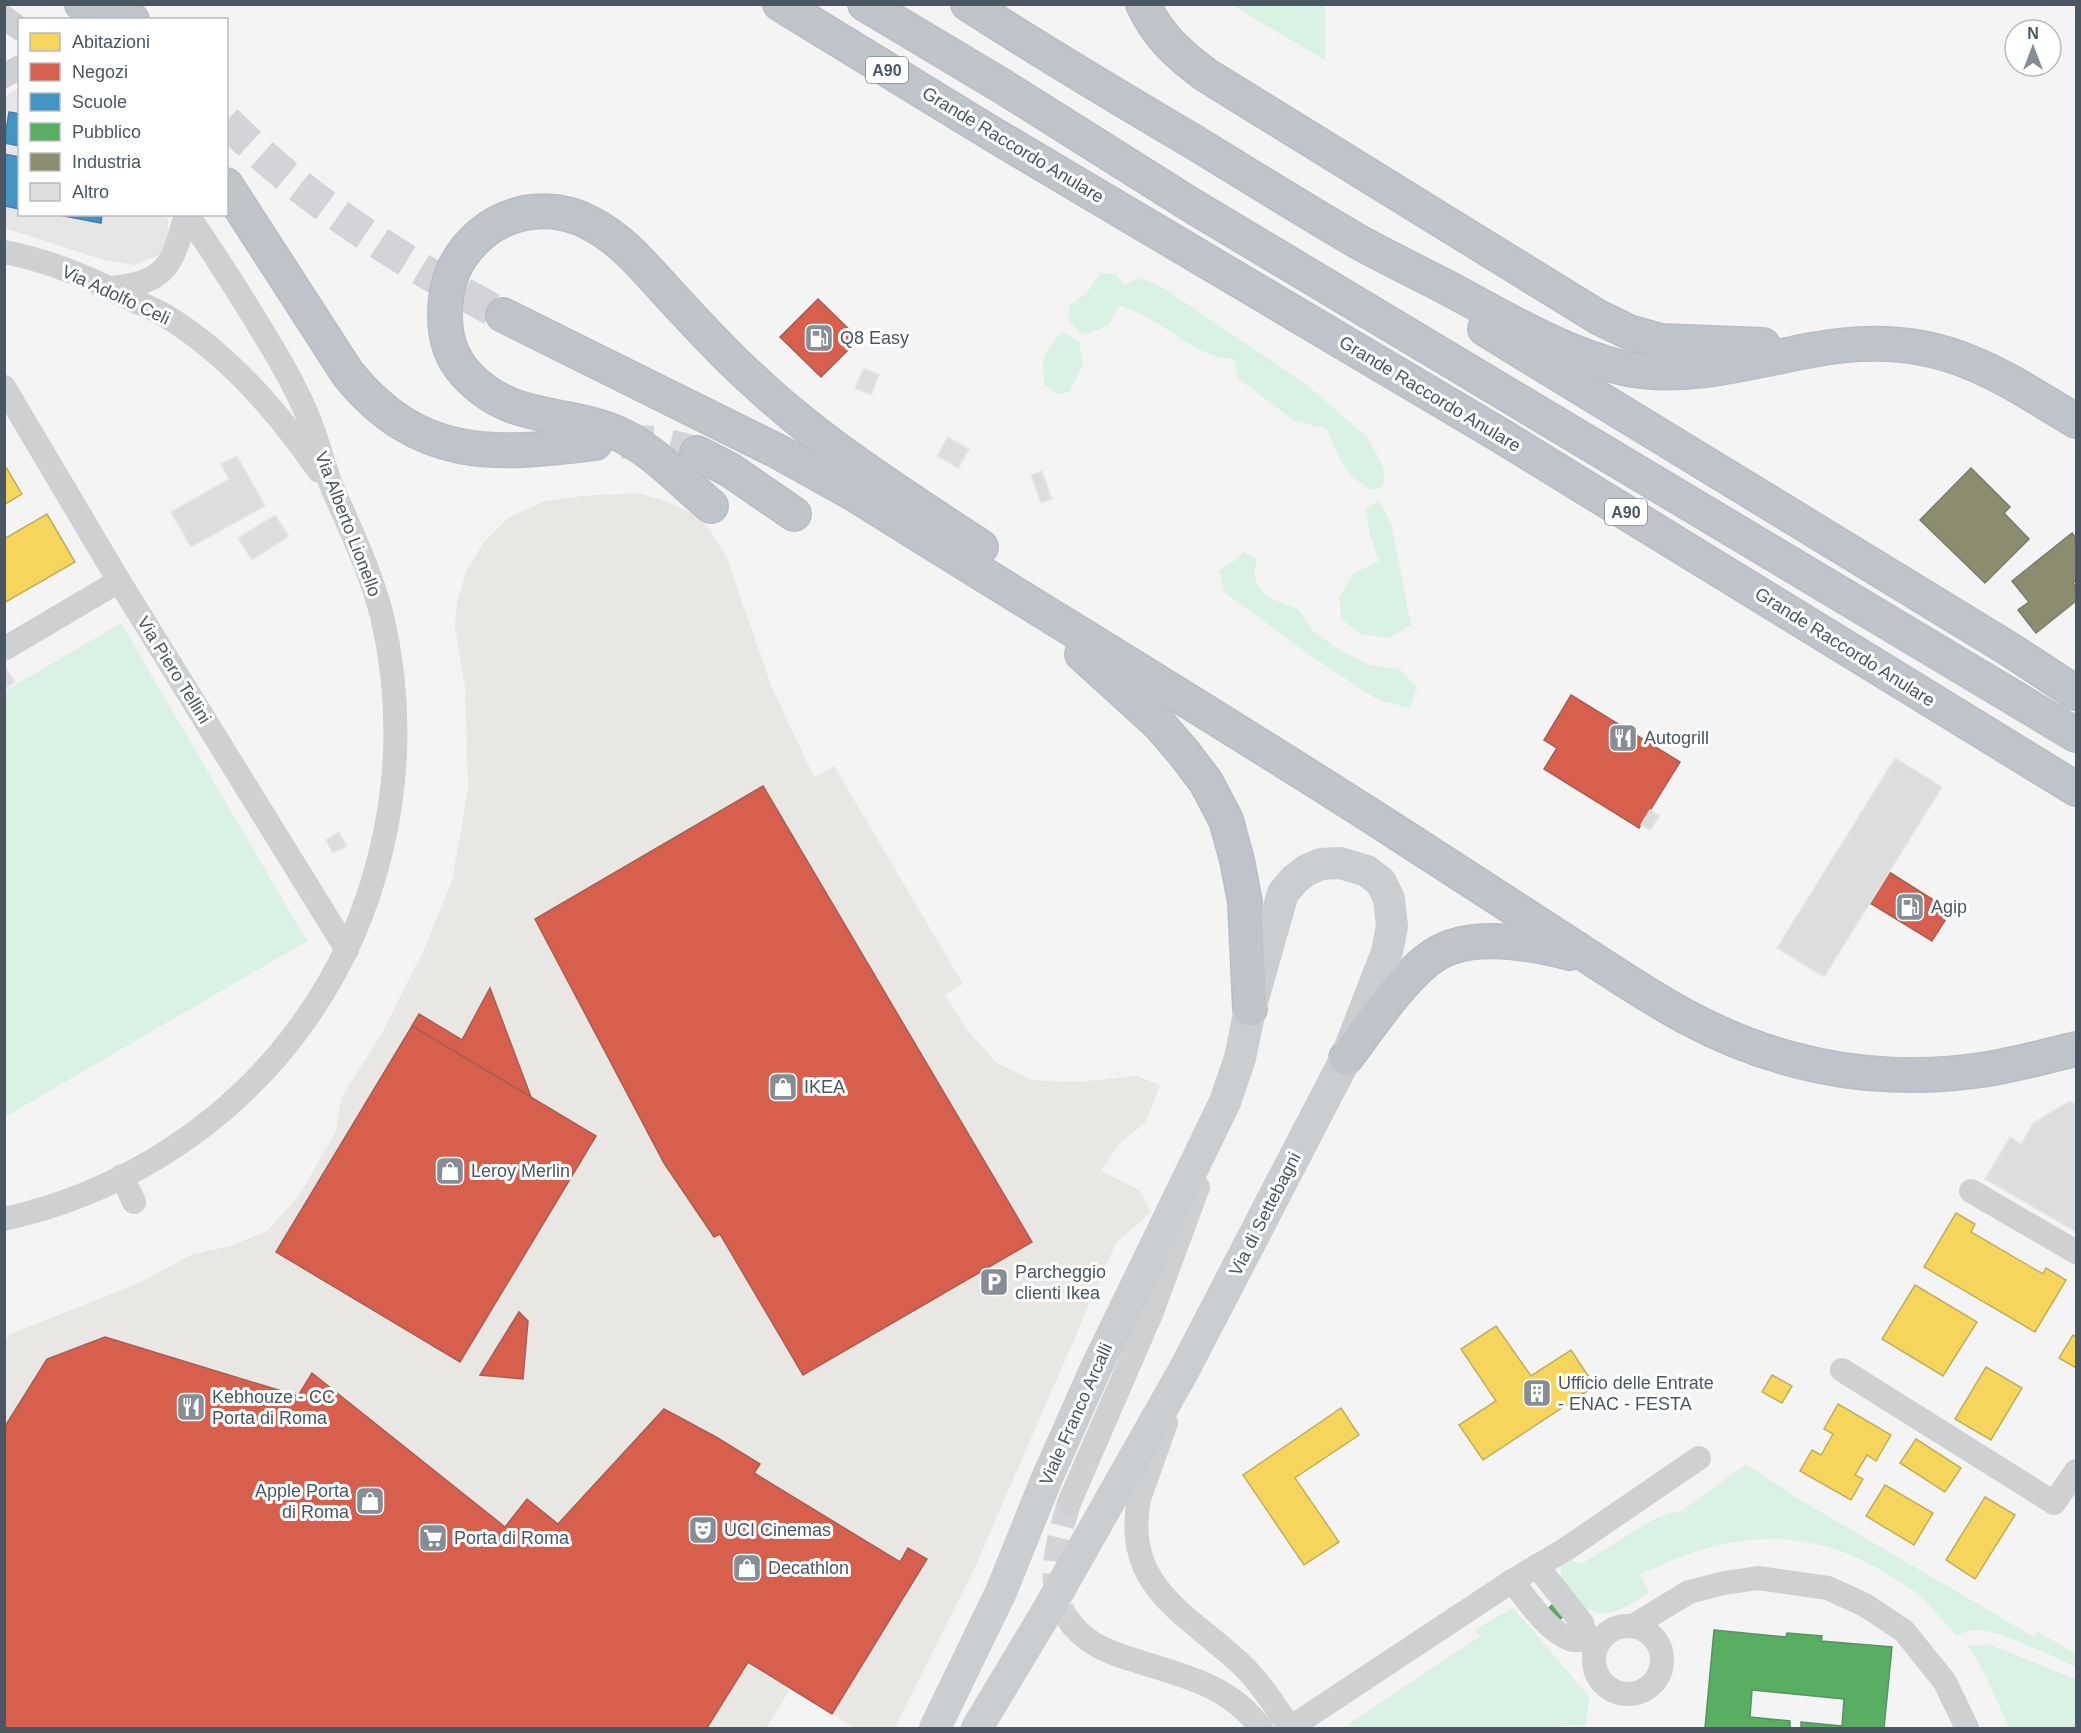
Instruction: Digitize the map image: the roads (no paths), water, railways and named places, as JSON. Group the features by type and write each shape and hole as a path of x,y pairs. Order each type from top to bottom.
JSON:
{"highway":[{"path":"82,4 93,18"},
{"path":"119,4 130,18"},
{"name":"Grande Raccordo Anulare","path":"780,4 994,135 1498,434 2076,789"},
{"name":"A90","path":"865,4 1191,206 2076,735"},
{"path":"968,4 1018,37 1358,241 1544,337 1597,360 1624,368 1652,372 1688,371 1756,362 1812,350 1881,344 1936,352 1968,361 2006,380 2076,422"},
{"path":"1143,4 1163,38 1181,56 1206,75 1598,317 1629,332 1661,341 1694,344 1754,344 1812,350"},
{"path":"228,188 348,374 367,396 403,426 440,442 476,449 538,450 595,443"},
{"path":"711,506 646,451 622,436 595,426 531,412 507,404 479,387 459,366 448,344 446,334 447,289 457,261 485,231 515,215 548,211 577,217 610,234 635,256 737,366 786,410 865,470 1016,570 1162,674 1338,794 1663,1005 1692,1021 1735,1041 1794,1060 1830,1068 1893,1075 1956,1073 2005,1066 2076,1049"},
{"path":"1358,241 1479,326 1999,642 2076,693"},
{"path":"502,315 779,452 856,495 1338,794"},
{"path":"697,453 730,470 794,514"},
{"path":"1023,600 1159,724 1206,782 1226,820 1238,860 1245,902 1250,1009"},
{"path":"1346,1058 1408,979 1438,953 1471,944 1506,942 1550,948 1592,959"},
{"path":"2005,1066 2076,1038"}],"main road":[{"name":"Via di Settebagni","path":"1184,1370 1346,1058 1387,952 1392,933 1389,899 1381,882 1367,871 1340,863 1321,864 1307,870 1288,885 1279,903 1250,1009"},
{"name":"Viale Franco Arcalli","path":"935,1728 1001,1592 1051,1468 1091,1378 1225,1102 1240,1058 1250,1009"},
{"path":"977,1728 1049,1608 1184,1370"}],"street":[{"path":"4,17 18,28"},
{"path":"4,76 18,68"},
{"path":"111,288 144,282 166,268 176,251 185,216"},
{"name":"Via Alberto Lionello","path":"4,1220 69,1202 122,1176 197,1131 242,1095 304,1023 347,950 369,895 392,798 396,730 388,644 363,555 334,493 312,424 288,375 222,265 187,216"},
{"name":"Via Adolfo Celi","path":"4,252 70,270 148,306 182,327 256,390 294,436 334,493"},
{"name":"Via Piero Tellini","path":"4,387 119,581 347,950"},
{"path":"4,649 119,581"},
{"path":"1069,1503 1151,1314 1200,1181 1225,1102"},
{"path":"122,1176 134,1202"},
{"path":"1971,1191 2076,1252"},
{"path":"1184,1370 1139,1499 1136,1522 1138,1546 1151,1580 1161,1595 1242,1665 1269,1697 1290,1728 1512,1581 1566,1549 1699,1458"},
{"path":"1842,1370 2054,1503 2076,1471"},
{"path":"1537,1566 1582,1623 1591,1645 1595,1670 1606,1686 1623,1694 1643,1691 1657,1679 1663,1660 1661,1650 1651,1634 1633,1626"},
{"path":"1591,1645 1614,1629 1633,1626 1689,1592 1724,1583 1758,1578 1828,1588 1865,1605 1904,1631 1945,1682 1967,1728"},
{"path":"1512,1581 1559,1634 1591,1645"},
{"path":"1073,1626 1088,1640 1114,1654 1218,1690 1244,1707 1261,1728"}],"tunnel":[{"path":"228,123 289,178 357,228 429,274 503,315"},
{"path":"621,442 656,442 697,453"},
{"path":"1069,1503 1057,1551 1055,1582 1063,1612 1073,1626"}],"place":[{"name":"Q8 Easy","path":"819,338"},
{"name":"Autogrill","path":"1623,738"},
{"name":"Agip","path":"1910,907"},
{"name":"IKEA","path":"783,1087"},
{"name":"Leroy Merlin","path":"450,1171"},
{"name":"Parcheggio clienti Ikea","path":"994,1282"},
{"name":"Ufficio delle Entrate - ENAC - FESTA","path":"1537,1393"},
{"name":"Kebhouze - CC Porta di Roma","path":"191,1407"},
{"name":"Apple Porta di Roma","path":"370,1501"},
{"name":"UCI Cinemas","path":"703,1530"},
{"name":"Porta di Roma","path":"433,1538"},
{"name":"Decathlon","path":"747,1568"}]}
